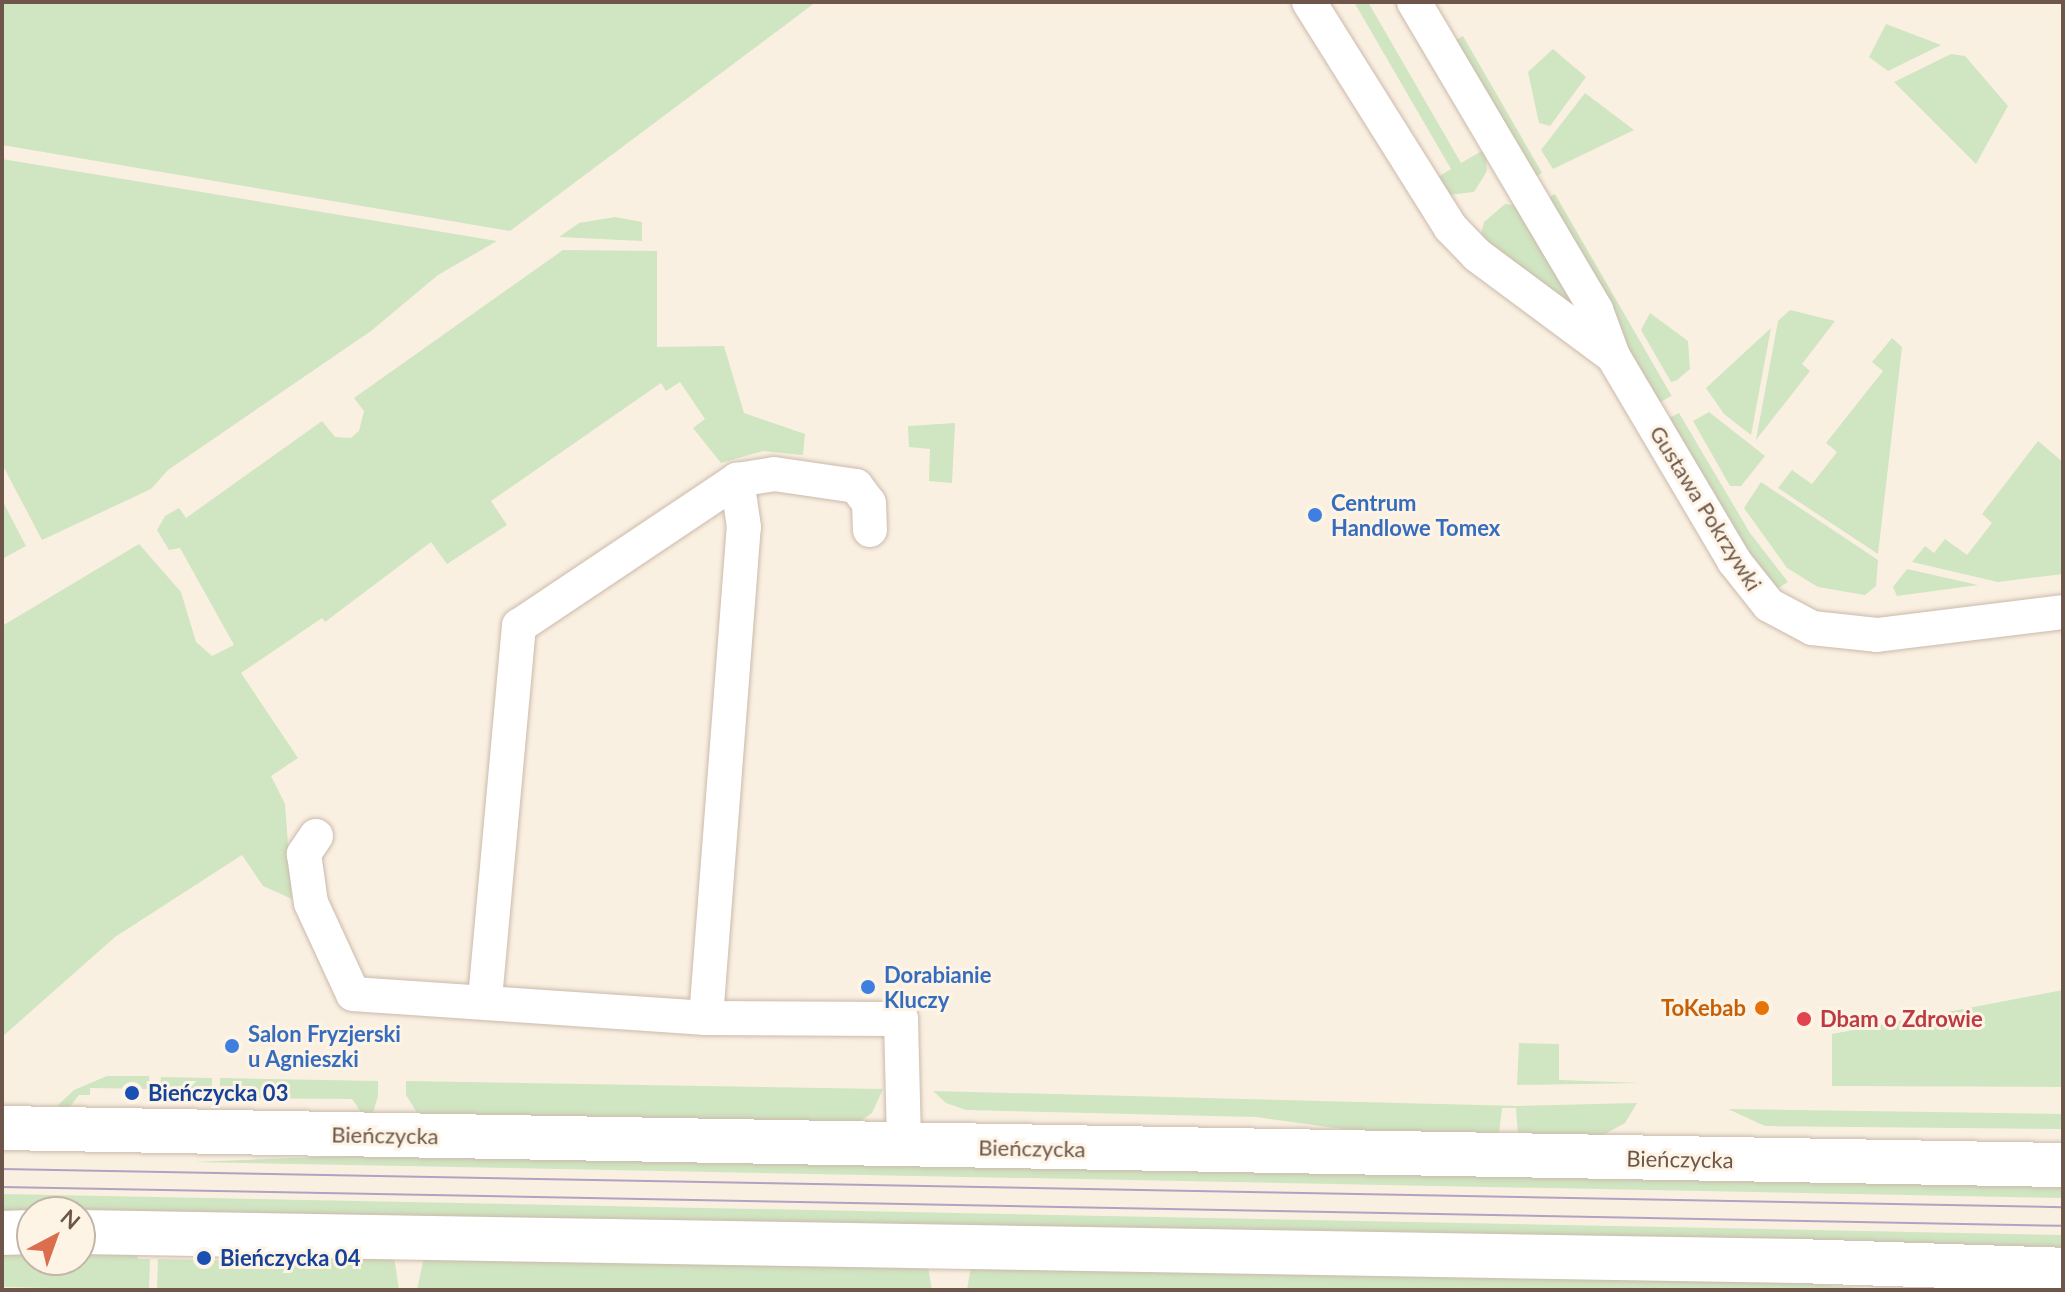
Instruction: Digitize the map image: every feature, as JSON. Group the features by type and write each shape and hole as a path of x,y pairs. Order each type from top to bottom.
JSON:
{"main road":[{"name":"Bieńczycka","path":"2,1128 2063,1165"},
{"path":"96,1232 1798,1261 2063,1270"}],"street":[{"name":"Gustawa Pokrzywki","path":"1309,2 1450,227 1477,255 1613,356"},
{"name":"Gustawa Pokrzywki","path":"1414,2 1596,310 1613,356 1734,561 1760,596 1791,620 1826,631 1877,635 2063,612"},
{"path":"485,999 519,626 737,480 774,474 856,486 869,503 870,530"},
{"path":"706,1018 744,527 737,480"},
{"path":"316,836 304,854 311,903 353,994 485,999 706,1018 901,1019 904,1146"}],"green space":[{"path":"2,2 816,2 510,231 2,145"},
{"path":"1354,2 1368,2 1461,163 1482,151 1486,156 1487,171 1474,192 1448,195 1430,182 1451,169"},
{"path":"1886,24 1941,45 1888,71 1869,57"},
{"path":"1463,36 1542,173 1532,179 1453,42"},
{"path":"1553,49 1586,77 1550,126 1539,123 1528,72"},
{"path":"1951,54 1965,56 2008,106 1976,164 1894,82"},
{"path":"1585,93 1634,130 1553,169 1541,150"},
{"path":"2,159 497,241 438,275 371,331 168,470 151,489 42,540 2,464"},
{"path":"1555,194 1672,396 1659,403 1543,201"},
{"path":"1505,204 1520,206 1587,318 1480,239 1484,222"},
{"path":"615,217 642,222 642,241 559,237 579,223"},
{"path":"563,250 657,251 657,347 724,346 744,413 805,434 803,455 763,451 721,463 693,428 705,419 680,382 666,391 661,383 491,501 507,525 447,564 431,542 325,622 322,618 241,673 298,758 271,776 285,804 292,899 263,886 242,855 115,937 2,1037 2,626 139,544 181,592 196,642 212,656 234,645 180,548 169,550 157,530 165,516 179,508 186,518 322,421 335,437 351,438 359,431 364,411 354,398"},
{"path":"1790,310 1835,321 1802,364 1810,371 1756,440 1778,321"},
{"path":"1650,313 1688,341 1690,369 1677,380 1671,382 1641,330"},
{"path":"1771,328 1751,435 1724,414 1706,388"},
{"path":"1892,338 1902,347 1878,554 1778,488 1792,470 1812,484 1837,452 1826,443 1883,371 1872,362"},
{"path":"1709,412 1765,456 1741,486 1730,486 1693,421"},
{"path":"1679,413 1750,533 1788,582 1777,589 1737,535 1669,418"},
{"path":"955,423 952,483 929,481 930,449 909,447 908,426"},
{"path":"2038,441 2063,462 2063,574 1998,582 1912,562 1925,546 1934,553 1945,539 1967,555 1992,523 1982,514"},
{"path":"1761,482 1878,560 1876,586 1865,595 1818,587 1787,568 1744,508"},
{"path":"2,500 26,546 2,559"},
{"path":"1907,569 1978,585 1897,596 1893,587"},
{"path":"2063,990 2063,1087 1832,1086 1832,1034"},
{"path":"1519,1043 1559,1044 1559,1080 1641,1083 1517,1085"},
{"path":"107,1076 149,1076 150,1089 90,1088 90,1095 79,1095 69,1108 57,1106 74,1090"},
{"path":"161,1077 212,1078 211,1098 190,1097 189,1090 160,1089"},
{"path":"220,1078 378,1081 378,1096 373,1113 361,1112 352,1099 220,1098"},
{"path":"406,1081 883,1089 872,1113 859,1122 418,1114 406,1095"},
{"path":"933,1091 1519,1106 1637,1103 1625,1123 1603,1135 1518,1135 1516,1108 1502,1108 1499,1134 1357,1131 1256,1117 966,1110 946,1103"},
{"path":"1728,1109 2063,1114 2063,1129 1765,1126"},
{"path":"394,1154 2063,1183 2063,1198 193,1162"},
{"path":"2,1194 2063,1235 2063,1247 96,1213 96,1196 16,1196 16,1214 2,1214"},
{"path":"96,1252 137,1252 138,1259 150,1259 149,1290 2,1287 2,1254 16,1255 16,1276 96,1276"},
{"path":"260,1254 394,1256 399,1290 157,1290 158,1259 260,1261"},
{"path":"424,1257 928,1267 932,1290 417,1290"},
{"path":"971,1267 1796,1282 1877,1290 967,1290"}],"tram line":[{"path":"2,1169 2063,1207"},
{"path":"2,1187 2063,1226"}],"place":[{"name":"Centrum Handlowe Tomex","path":"1315,515"},
{"name":"Dorabianie Kluczy","path":"868,987"},
{"name":"ToKebab","path":"1762,1008"},
{"name":"Dbam o Zdrowie","path":"1804,1019"},
{"name":"Salon Fryzjerski u Agnieszki","path":"232,1046"},
{"name":"Bieńczycka 03","path":"132,1093"},
{"name":"Bieńczycka 04","path":"204,1258"}]}
